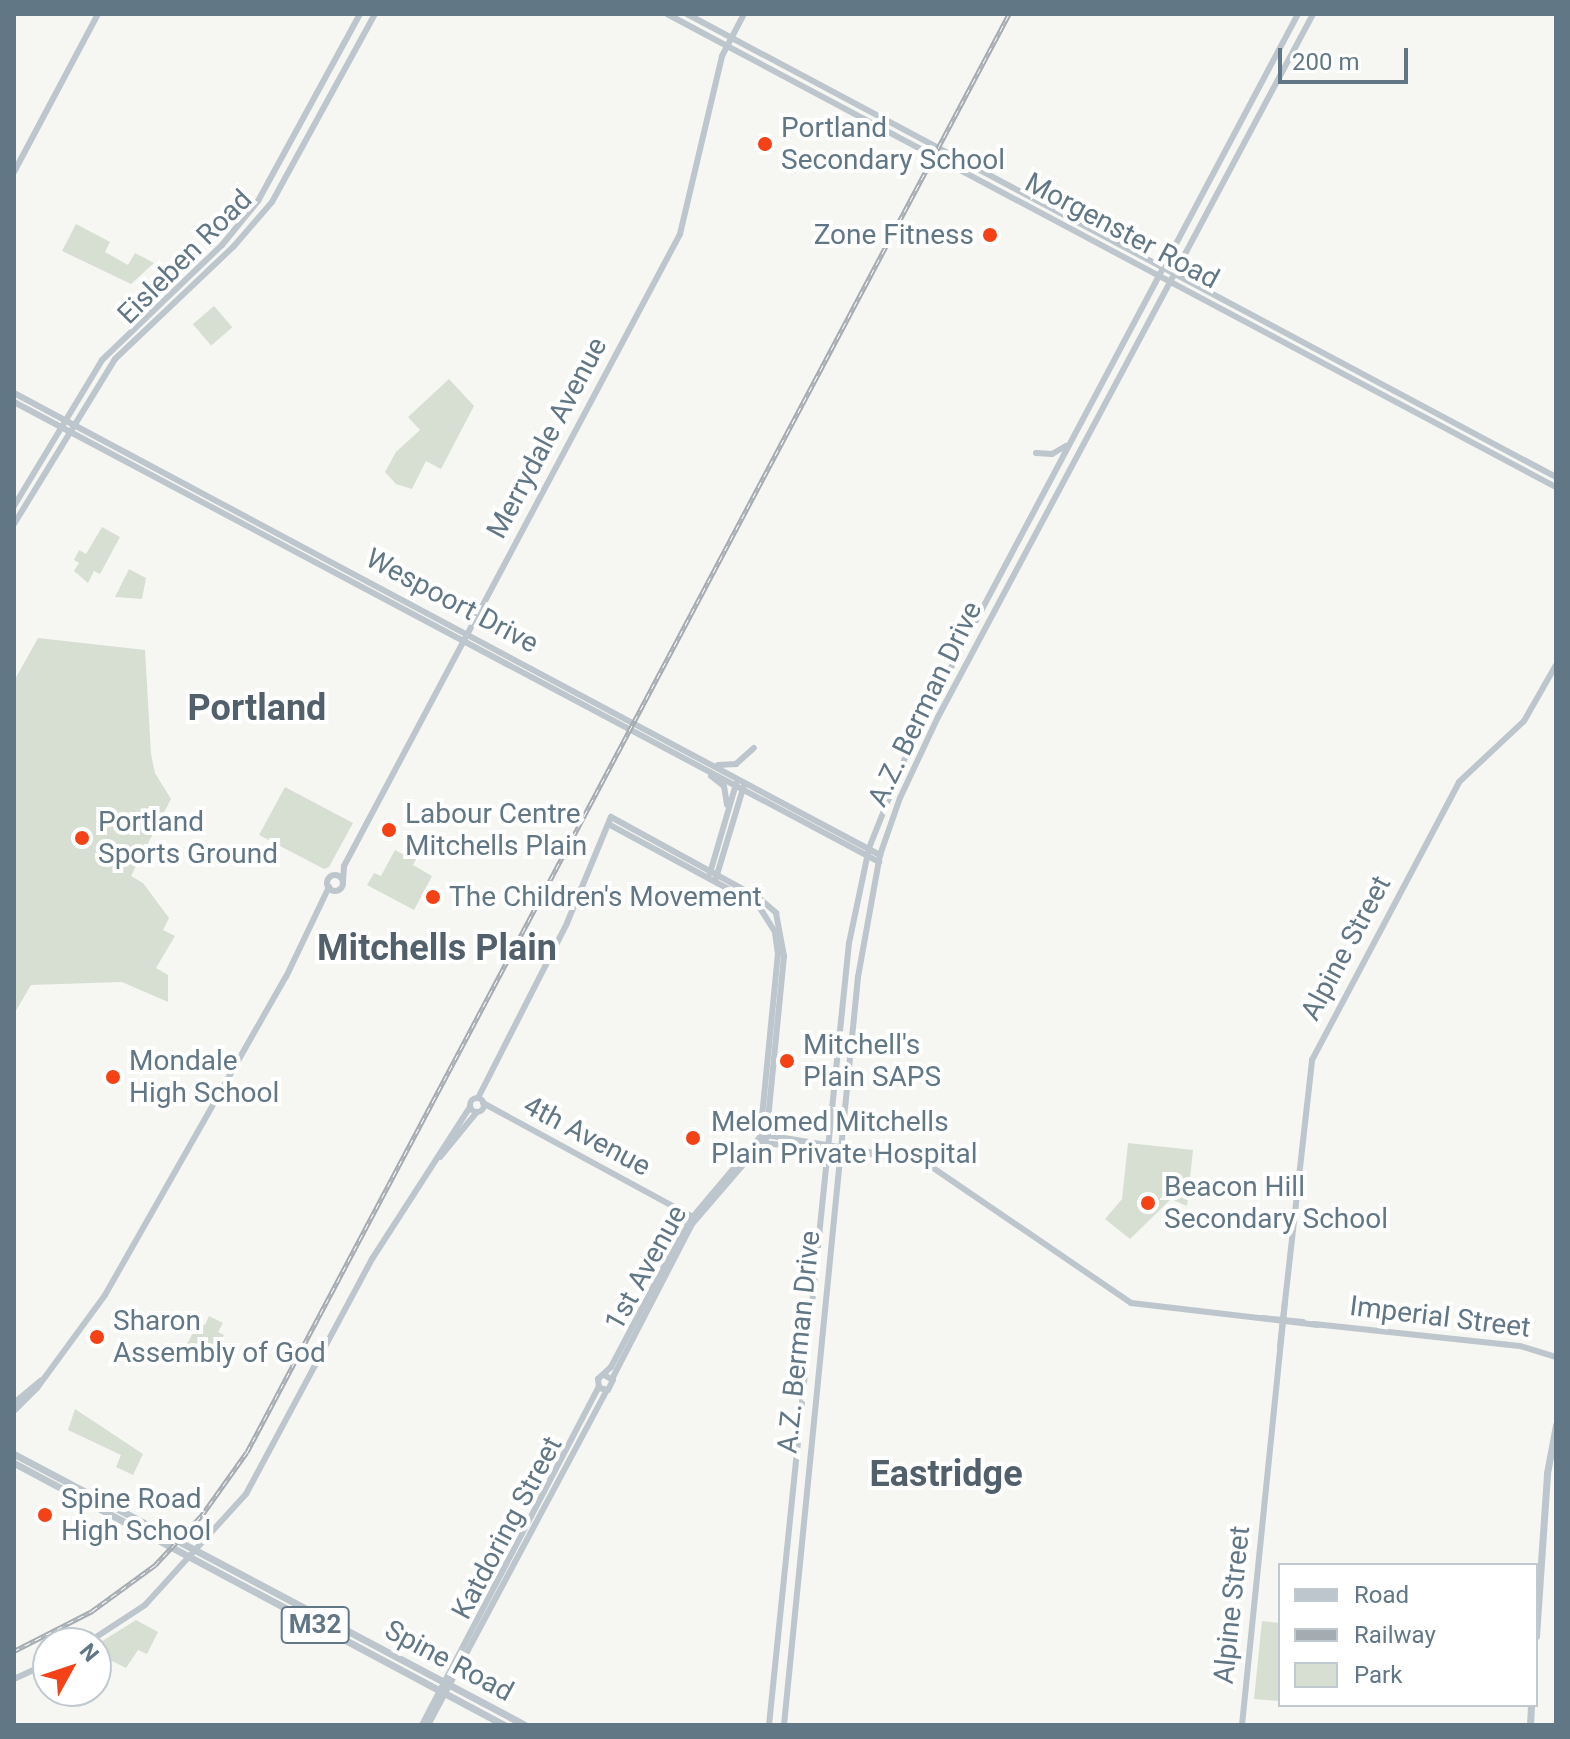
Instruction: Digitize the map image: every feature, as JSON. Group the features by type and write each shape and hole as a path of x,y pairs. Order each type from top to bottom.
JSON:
{"main road":[{"path":"14,172 98,14"},
{"name":"Eisleben Road","path":"14,506 62,423 117,342 222,245 258,201 360,14"},
{"name":"Eisleben Road","path":"14,524 69,427 134,337 234,246 272,202 375,14"},
{"name":"Morgenster Road","path":"667,14 923,145"},
{"name":"Morgenster Road","path":"687,14 1170,282 1556,487"},
{"name":"Merrydale Avenue","path":"333,876 344,866 680,234 726,45 744,14"},
{"name":"A.Z. Berman Drive","path":"769,1725 849,943 868,852 911,743 1298,14"},
{"name":"A.Z. Berman Drive","path":"784,1725 862,946 880,858 925,744 1313,14"},
{"name":"Morgenster Road","path":"947,158 1164,268 1556,477"},
{"name":"Wespoort Drive","path":"14,393 69,427 463,642 694,765 740,783 880,858"},
{"name":"Wespoort Drive","path":"14,402 62,423"},
{"name":"Wespoort Drive","path":"69,427 715,765 740,783"},
{"path":"1036,453 1056,453 1072,440"},
{"name":"Alpine Street","path":"1242,1725 1282,1322 1314,1055 1459,782 1524,721 1556,665"},
{"path":"715,765 736,764 754,748"},
{"path":"694,765 724,786 725,820"},
{"path":"713,876 725,820 740,783"},
{"path":"713,876 740,783"},
{"path":"111,1627 145,1605 224,1522 254,1480 372,1259 438,1159 478,1106 541,978 610,820 774,912 784,956 762,1138"},
{"name":"Merrydale Avenue","path":"343,881 344,866"},
{"path":"14,1411 44,1378 101,1303 154,1203 317,917 333,876 343,881 317,917"},
{"path":"713,876 758,905 775,932 778,965 762,1138"},
{"path":"329,887 338,890"},
{"path":"768,918 774,912"},
{"name":"4th Avenue","path":"478,1106 499,1114 694,1218"},
{"name":"Imperial Street","path":"762,1138 906,1156 934,1167 1120,1299 1149,1308 1520,1346 1556,1357"},
{"name":"1st Avenue","path":"599,1387 694,1218 762,1138"},
{"name":"1st Avenue","path":"607,1390 694,1218"},
{"path":"604,1375 612,1379"},
{"path":"14,1403 44,1378"},
{"path":"599,1387 607,1390"},
{"name":"Katdoring Street","path":"443,1689 599,1387"},
{"name":"Katdoring Street","path":"443,1689 607,1390"},
{"path":"1538,1606 1547,1473 1556,1425"},
{"name":"Spine Road","path":"14,1454 165,1540"},
{"name":"Spine Road","path":"14,1463 200,1558 504,1725"},
{"path":"425,1725 443,1689"},
{"name":"Spine Road","path":"443,1689 525,1725"}],"green space":[{"path":"76,224 110,242 105,252 128,265 135,253 154,263 131,284 62,251"},
{"path":"214,306 232,327 211,346 193,324"},
{"path":"449,379 474,406 441,469 426,461 412,489 396,484 385,472 396,452 420,430 408,417"},
{"path":"102,527 120,537 100,574 94,571 88,583 74,571 79,563 74,560 79,550 86,554"},
{"path":"129,569 146,578 142,599 115,597"},
{"name":"Portland Sports Ground","path":"38,638 145,650 151,754 155,773 171,799 131,876 143,883 169,918 163,930 175,936 156,968 168,975 168,1002 122,982 31,985 14,1014 14,681"},
{"path":"285,787 353,823 329,867 324,869 259,835"},
{"path":"414,841 423,846 413,865 432,876 414,910 367,885 374,873 381,876 395,850 406,856"},
{"path":"1128,1143 1193,1150 1187,1206 1171,1199 1130,1239 1105,1219 1122,1199"},
{"path":"209,1316 223,1323 218,1332 224,1335 212,1358 187,1344 199,1322 205,1325"},
{"path":"75,1409 143,1454 133,1475 116,1467 121,1455 68,1430"},
{"path":"136,1620 158,1632 147,1654 138,1650 126,1668 112,1661 112,1635"},
{"path":"1262,1621 1278,1623 1278,1701 1254,1699"}],"railway":[{"path":"14,1651 92,1611 155,1565 202,1515 247,1452 1009,14"}],"place":[{"name":"Portland Secondary School","path":"765,144"},
{"name":"Zone Fitness","path":"990,235"},
{"name":"Labour Centre Mitchells Plain","path":"389,830"},
{"name":"Portland Sports Ground","path":"82,838"},
{"name":"The Children's Movement","path":"433,897"},
{"name":"Mitchell's Plain SAPS","path":"787,1061"},
{"name":"Mondale High School","path":"113,1077"},
{"name":"Melomed Mitchells Plain Private Hospital","path":"693,1138"},
{"name":"Beacon Hill Secondary School","path":"1148,1203"},
{"name":"Sharon Assembly of God","path":"97,1337"},
{"name":"Spine Road High School","path":"45,1515"}],"district":[{"name":"Portland","path":"257,709"},
{"name":"Mitchells Plain","path":"437,949"},
{"name":"Eastridge","path":"946,1475"}]}
